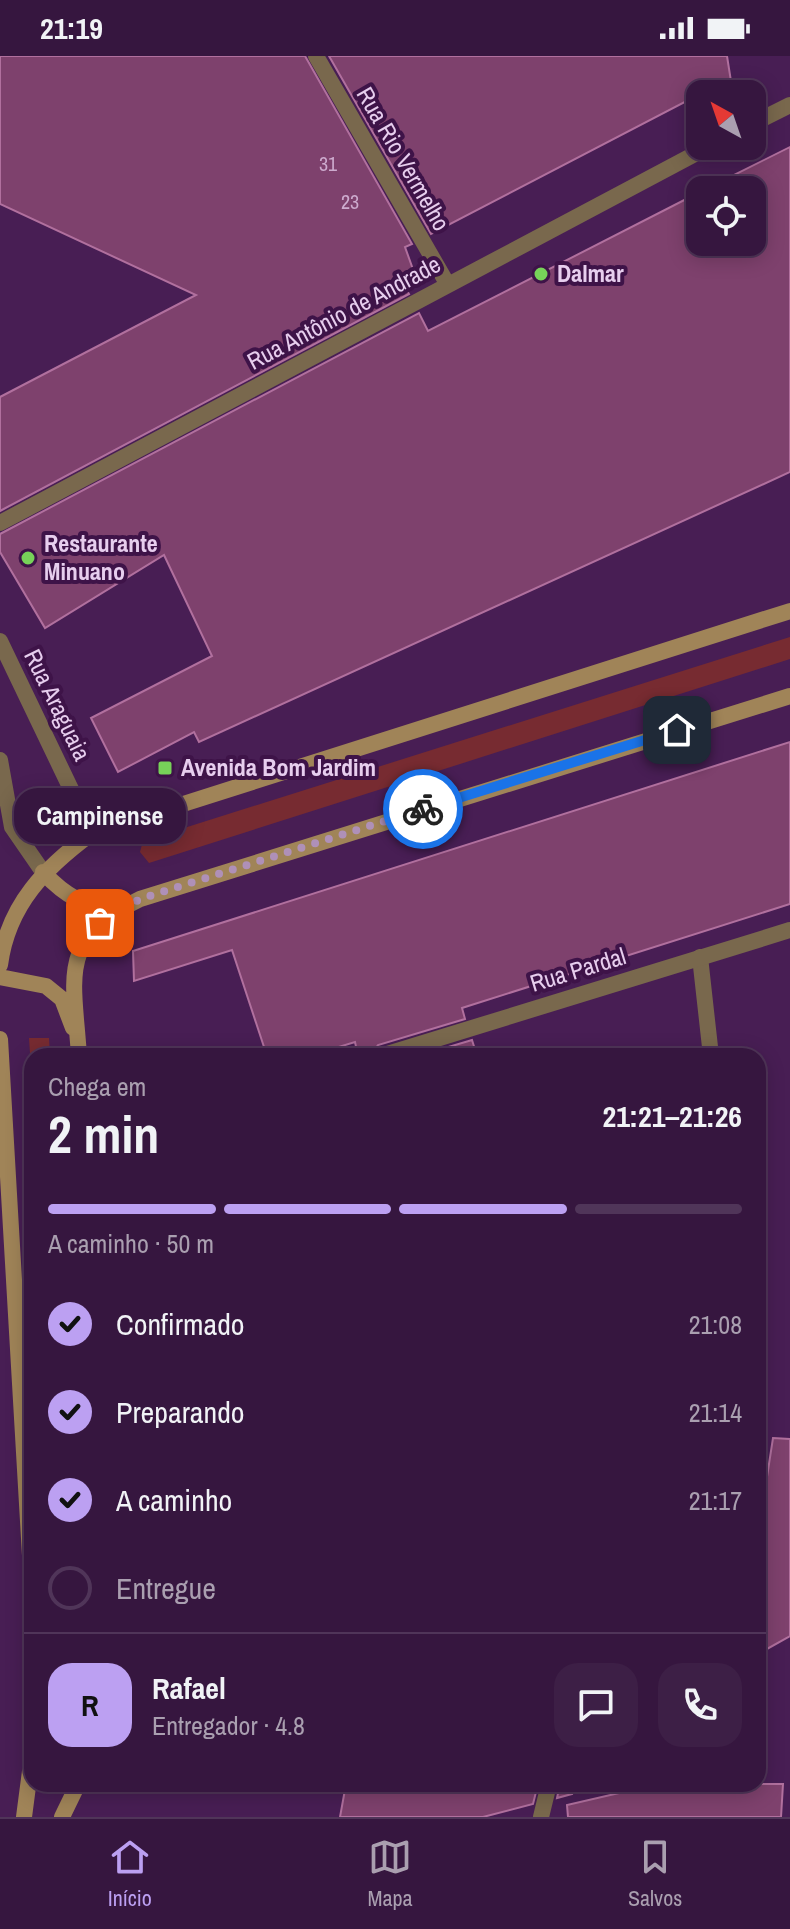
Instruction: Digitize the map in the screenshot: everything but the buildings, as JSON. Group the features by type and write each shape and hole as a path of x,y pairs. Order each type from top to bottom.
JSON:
{"main road":[{"path":"0,965 16,911 43,872 92,833 790,611"},
{"path":"79,1048 74,966 79,950 100,923 119,909 140,899 790,696"},
{"path":"43,872 75,901 95,908 119,909"},
{"path":"0,977 46,986 62,999 78,1036"},
{"path":"0,1039 24,1452"},
{"path":"24,1817 27,1792"},
{"path":"62,1817 74,1792"}],"street":[{"name":"Rua Rio Vermelho","path":"316,56 448,285"},
{"path":"766,117 790,105"},
{"name":"Rua Antônio de Andrade","path":"0,523 686,159"},
{"name":"Rua Araguaia","path":"0,641 92,833"},
{"path":"0,760 12,827 43,872"},
{"name":"Rua Pardal","path":"407,1048 790,930"},
{"path":"700,957 710,1048"},
{"path":"541,1817 547,1792"}],"shaded area":[{"path":"790,637 790,659 149,863 140,852 143,841"},
{"path":"29,1038 49,1038 50,1048 30,1048"}],"way so far":[{"path":"100,923 140,899 423,809"}],"place":[{"name":"Dalmar","path":"541,274"},
{"name":"Restaurante Minuano","path":"28,558"},
{"name":"Avenida Bom Jardim","path":"165,768"},
{"name":"Campinense","path":"100,923"}],"route":[{"path":"423,809 677,730"}]}
